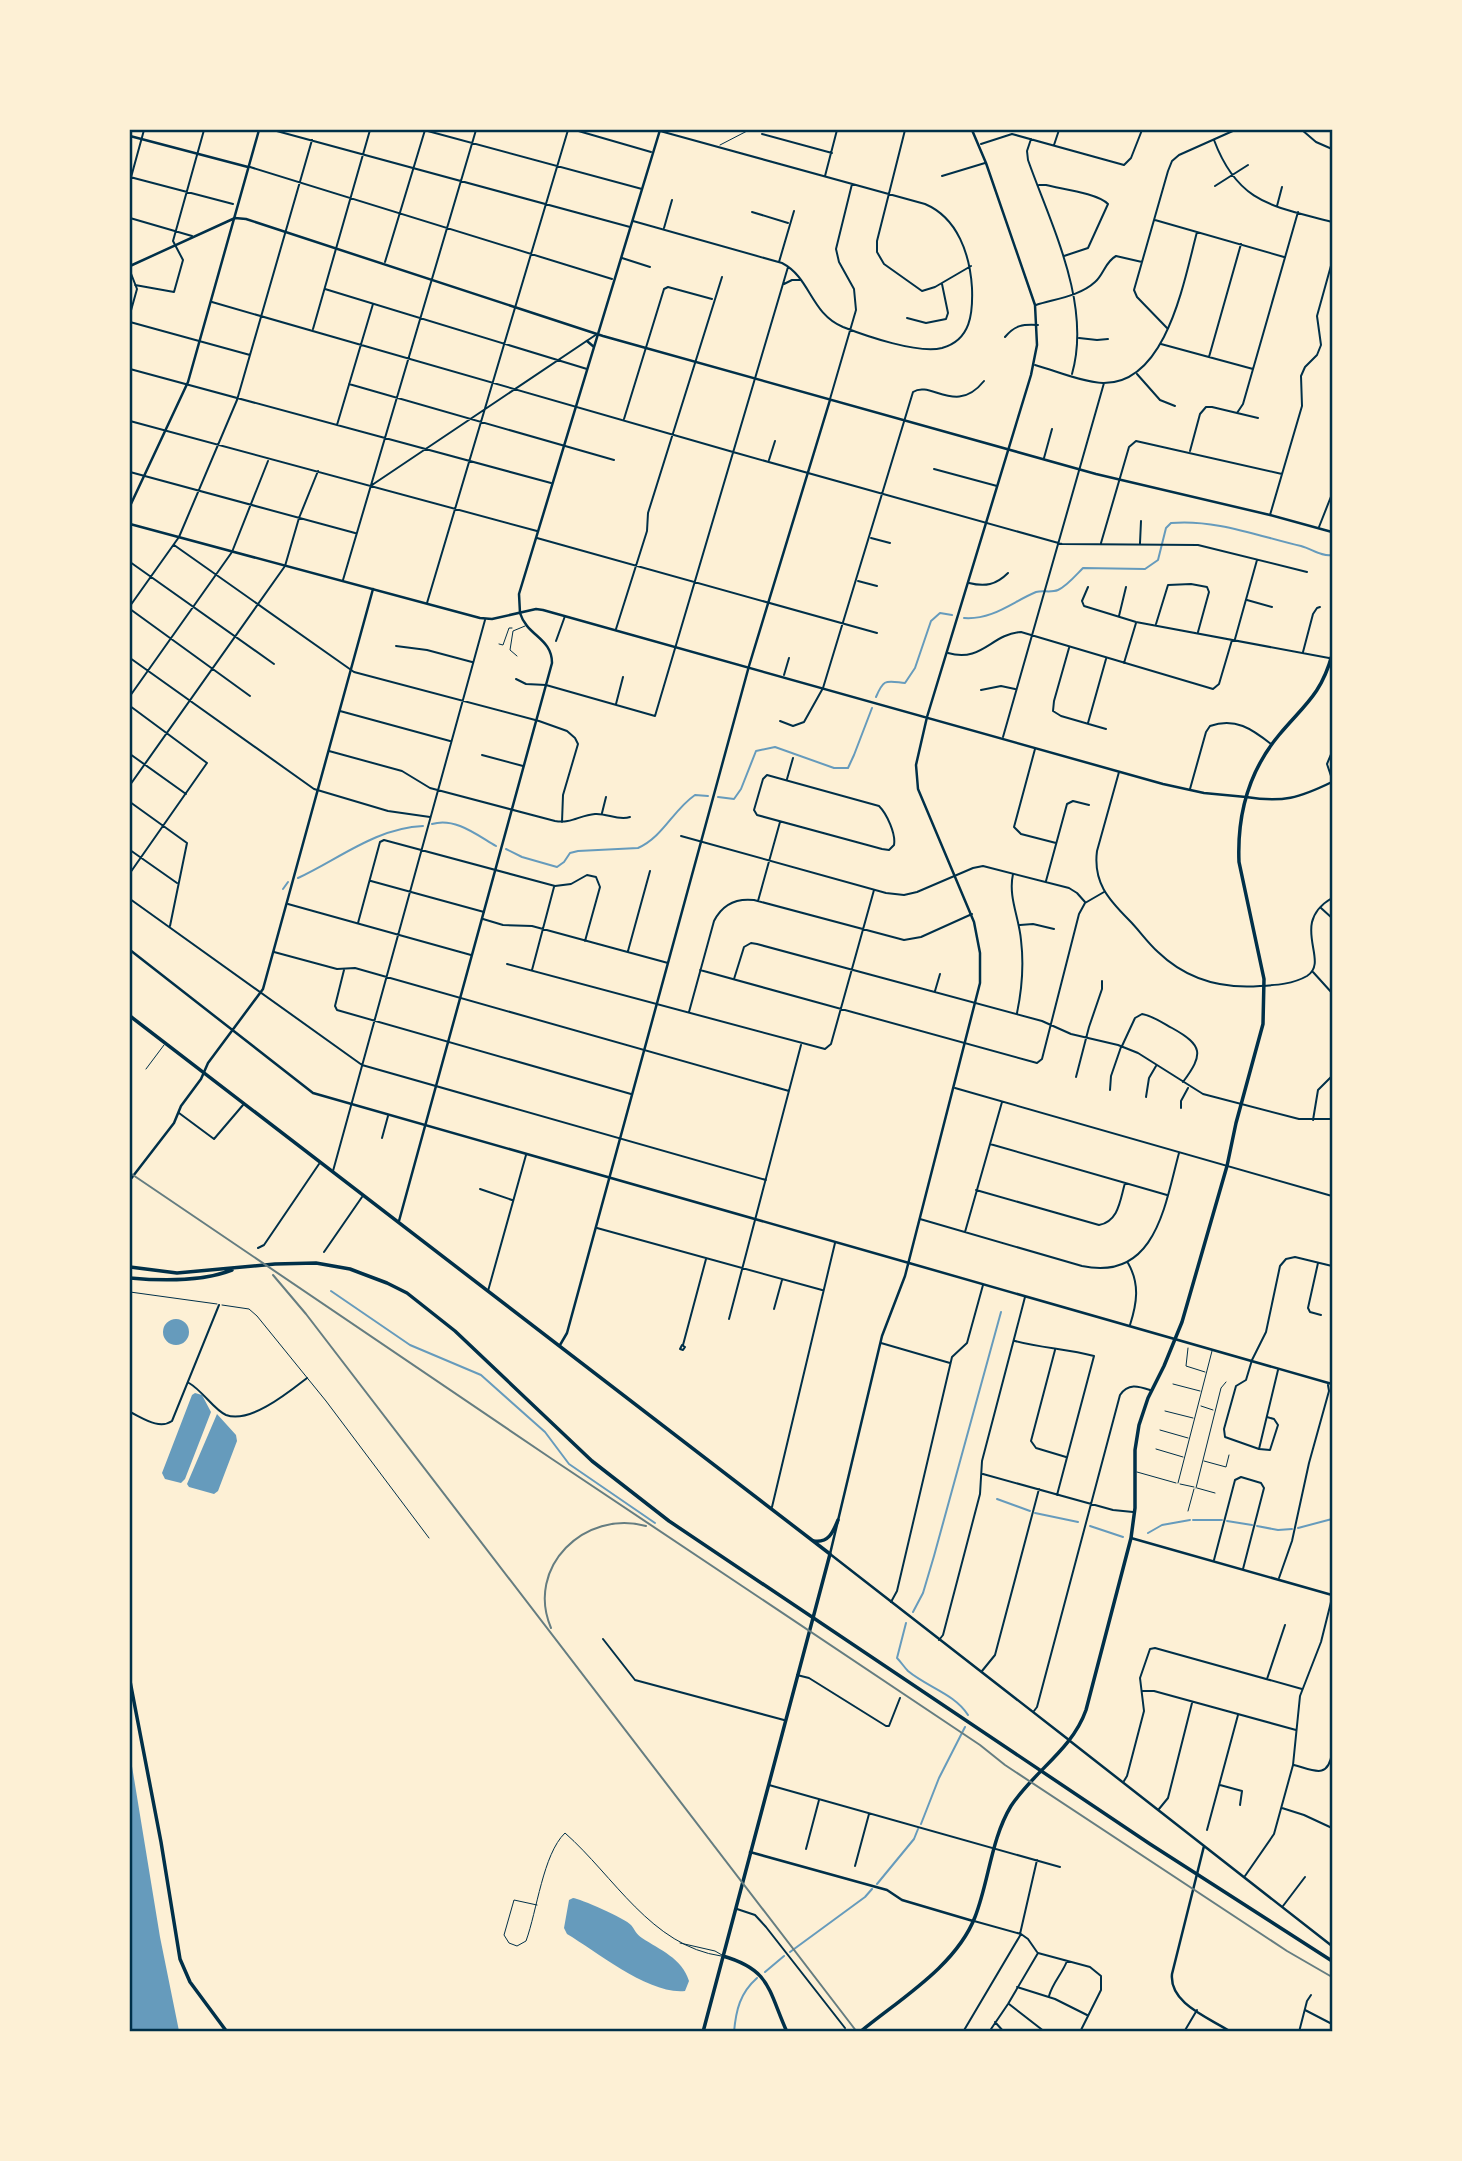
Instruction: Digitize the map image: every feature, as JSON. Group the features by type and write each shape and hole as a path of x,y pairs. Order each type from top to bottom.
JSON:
{"main road":[{"path":"860,2032 944,1964 958,1948 974,1921 1008,1812 1070,1741 1086,1710 1131,1538 1137,1432 1151,1390 1175,1339 1227,1166 1263,1024 1265,986 1239,862 1240,828 1246,797 1259,764 1272,744 1313,699 1323,682 1332,657"},
{"path":"130,1016 830,1554 703,2032"},
{"path":"130,1267 177,1273 283,1263 316,1263 350,1269 387,1283 417,1300 455,1331 574,1445 620,1485 669,1521 1197,1875 1332,1961"},
{"path":"130,1278 176,1279 222,1274 237,1268"},
{"path":"811,1540 825,1540 838,1520"},
{"path":"130,1681 180,1959 190,1982 227,2032"},
{"path":"723,1956 748,1964 762,1976 787,2032"}],"street":[{"path":"130,181 144,130"},
{"path":"135,285 174,292 183,260 175,245 176,230 204,130"},
{"path":"130,506 187,386 259,130"},
{"path":"273,130 630,227"},
{"path":"313,330 370,130"},
{"path":"385,263 424,130 642,189"},
{"path":"342,581 477,130"},
{"path":"427,604 568,130"},
{"path":"575,130 653,152"},
{"path":"398,1223 552,663 551,652 546,643 525,626 520,613 519,594 593,347 660,130 925,204 942,214 960,238 971,266 971,321 965,332 950,345 936,349 902,345 850,330 821,312 802,280 788,266 632,221"},
{"path":"825,178 838,130"},
{"path":"905,130 877,242 880,257 920,291 929,290 971,266"},
{"path":"972,130 980,145 1035,305 1038,325 1034,365 915,765 918,789 972,915 981,961 976,1003 966,1043 909,1263 880,1343 830,1554 1332,1946"},
{"path":"1054,145 1059,130"},
{"path":"980,145 1012,134 1124,165 1131,158 1142,130"},
{"path":"1167,329 1135,293 1172,161 1184,152 1235,130"},
{"path":"1302,130 1316,142 1332,149"},
{"path":"762,134 832,153"},
{"path":"130,136 300,182 614,280"},
{"path":"1031,139 1027,155 1064,256 1072,294 1078,338 1072,375"},
{"path":"1213,139 1231,176 1251,195 1277,206 1332,222"},
{"path":"171,549 178,539 237,400 312,140"},
{"path":"942,176 986,163"},
{"path":"1215,186 1248,164"},
{"path":"130,177 233,204"},
{"path":"558,1347 567,1333 749,666 856,310 855,294 839,262 836,249 852,184"},
{"path":"1038,186 1046,185 1088,195 1105,200 1108,204 1088,248 1064,256"},
{"path":"1277,206 1282,187"},
{"path":"664,229 672,200"},
{"path":"779,262 794,211"},
{"path":"752,212 789,224"},
{"path":"1237,413 1243,404 1298,212"},
{"path":"130,218 193,236"},
{"path":"130,314 137,289 130,269 193,236 235,218 286,231 597,334 694,362 1080,469 1332,532"},
{"path":"1154,220 1285,257"},
{"path":"1034,365 1104,383 1118,382 1137,374 1152,358 1167,329 1198,232"},
{"path":"1209,357 1241,244"},
{"path":"1035,305 1086,289 1097,281 1113,258 1123,256 1142,262"},
{"path":"621,258 650,267"},
{"path":"1270,515 1302,406 1301,376 1321,345 1317,316 1332,262"},
{"path":"516,679 533,686 546,685 655,716 788,266"},
{"path":"615,630 647,531 648,513 671,435 722,276"},
{"path":"783,285 792,279 802,280"},
{"path":"907,318 926,323 946,319 948,313 942,283"},
{"path":"624,420 665,287 713,299"},
{"path":"325,289 587,369"},
{"path":"211,301 576,405 671,435 1058,543 1198,545 1307,572"},
{"path":"336,426 373,304"},
{"path":"130,322 250,355"},
{"path":"1005,337 1013,328 1038,325"},
{"path":"371,485 597,334"},
{"path":"1078,338 1108,339"},
{"path":"587,341 593,347"},
{"path":"1160,344 1253,369"},
{"path":"130,369 552,483"},
{"path":"1137,374 1160,400 1175,406"},
{"path":"780,721 793,726 804,722 823,688 915,390 961,396 976,390 984,381"},
{"path":"1002,738 1104,383"},
{"path":"349,384 614,460"},
{"path":"1190,452 1204,408 1212,407 1258,418"},
{"path":"130,421 538,531"},
{"path":"1044,459 1052,429"},
{"path":"769,462 775,441"},
{"path":"1101,544 1129,447 1136,441 1282,474"},
{"path":"130,696 232,552 269,459"},
{"path":"934,469 997,486"},
{"path":"130,785 285,566 299,518 318,471"},
{"path":"130,472 357,534"},
{"path":"1319,528 1332,494"},
{"path":"1140,544 1141,521"},
{"path":"130,524 485,619 539,609 1190,790 1277,801 1290,800 1308,795 1332,781 1327,764 1332,752"},
{"path":"869,537 890,543"},
{"path":"536,538 877,633"},
{"path":"178,539 130,608 250,696"},
{"path":"174,545 351,670 536,720 567,731 578,744 563,795 562,822"},
{"path":"947,653 971,655 1009,634 1021,632 1215,689 1219,684 1257,559"},
{"path":"130,562 274,664"},
{"path":"968,582 988,585 1008,573"},
{"path":"856,580 877,586"},
{"path":"1156,625 1168,585 1198,585 1207,587 1209,593 1197,633"},
{"path":"1088,587 1082,601 1084,606 1118,617 1332,657"},
{"path":"1118,617 1126,587"},
{"path":"130,1180 174,1123 203,1073 261,992 373,589"},
{"path":"1246,600 1272,607"},
{"path":"1303,653 1313,614 1321,607"},
{"path":"556,641 565,616"},
{"path":"332,1172 485,619"},
{"path":"1124,663 1136,621"},
{"path":"396,646 426,650 472,662"},
{"path":"1069,646 1052,708 1057,714 1106,729"},
{"path":"783,676 789,657"},
{"path":"130,658 317,791 388,811 430,818"},
{"path":"1088,723 1107,658"},
{"path":"616,705 623,677"},
{"path":"981,690 1001,686 1016,689"},
{"path":"130,706 207,761 130,873"},
{"path":"339,711 451,741"},
{"path":"1190,790 1210,726 1237,723 1248,727 1272,744"},
{"path":"1036,748 1014,827 1021,834 1056,843"},
{"path":"328,751 402,771 422,785 438,790 562,822 601,814 623,819 629,817"},
{"path":"130,754 186,794"},
{"path":"482,755 524,766"},
{"path":"787,780 793,758"},
{"path":"1119,771 1096,856 1098,876 1104,892 1156,950 1178,969 1196,979 1217,985 1240,987 1293,982 1312,972 1317,959 1310,938 1311,927 1321,907 1332,898"},
{"path":"765,776 880,807 895,843 891,849 886,850 780,821 757,815 754,810 765,776"},
{"path":"601,814 606,797"},
{"path":"130,802 187,844 169,927"},
{"path":"1046,882 1068,802 1089,805"},
{"path":"758,902 780,821"},
{"path":"681,836 894,894 909,894 983,866 1074,891 1085,902"},
{"path":"358,923 382,841 555,886 567,886 587,875 598,878 600,887 585,941"},
{"path":"130,849 179,883"},
{"path":"628,952 650,871"},
{"path":"1013,873 1011,896 1019,926 1023,973 1017,1014"},
{"path":"370,881 484,912"},
{"path":"532,971 555,886"},
{"path":"507,964 801,1044 828,1048 874,890"},
{"path":"700,970 1034,1063 1042,1059 1079,914 1085,902 1104,892"},
{"path":"130,899 362,1065 766,1180"},
{"path":"689,1014 714,921 718,913 736,901 758,902 897,939 912,940 972,915"},
{"path":"287,903 472,955"},
{"path":"1321,907 1332,918"},
{"path":"482,919 503,925 527,925 668,963"},
{"path":"1019,926 1032,924 1054,929"},
{"path":"734,979 742,950 751,943 1017,1014 1070,1034 1121,1046 1203,1094 1287,1117 1313,1121 1332,1119"},
{"path":"130,950 311,1092 1330,1384 1292,1542 1278,1579"},
{"path":"273,952 337,969 354,968 789,1091"},
{"path":"345,969 335,1009 632,1094"},
{"path":"1312,972 1332,993"},
{"path":"935,992 940,974"},
{"path":"1076,1077 1102,981"},
{"path":"1110,1090 1111,1076 1121,1046 1135,1018 1142,1014 1189,1038 1197,1048 1196,1064 1182,1083"},
{"path":"729,1319 801,1044"},
{"path":"1146,1097 1149,1078 1156,1065"},
{"path":"1313,1121 1318,1090 1332,1076"},
{"path":"1181,1108 1181,1101 1189,1087"},
{"path":"954,1088 1332,1196"},
{"path":"964,1233 1002,1101"},
{"path":"178,1113 214,1139 244,1104"},
{"path":"382,1138 388,1115"},
{"path":"990,1144 1167,1195"},
{"path":"920,1220 1089,1268 1108,1268 1128,1262 1152,1240 1180,1152"},
{"path":"488,1292 526,1154"},
{"path":"258,1248 264,1245 320,1163"},
{"path":"976,1190 1099,1225 1110,1221 1115,1215 1125,1183"},
{"path":"480,1189 513,1200"},
{"path":"324,1252 363,1196"},
{"path":"597,1228 824,1291"},
{"path":"772,1510 835,1242"},
{"path":"1267,1418 1276,1421 1278,1427 1272,1448 1266,1451 1227,1439 1223,1434 1236,1386 1246,1381 1252,1360 1266,1332 1280,1266 1286,1259 1295,1257 1332,1266"},
{"path":"683,1345 706,1258"},
{"path":"1128,1262 1136,1281 1137,1293 1129,1326"},
{"path":"1318,1262 1308,1308 1310,1312 1321,1315"},
{"path":"774,1310 782,1279"},
{"path":"891,1602 897,1591 951,1363 956,1352 967,1343 983,1284"},
{"path":"939,1640 944,1631 980,1494 982,1461 1025,1296"},
{"path":"130,1412 160,1425 168,1424 175,1416 219,1305"},
{"path":"1014,1340 1036,1347 1094,1356 1057,1495"},
{"path":"880,1343 951,1363"},
{"path":"1055,1349 1031,1441 1036,1448 1067,1457"},
{"path":"1259,1449 1279,1369"},
{"path":"188,1383 200,1389 224,1415 238,1417 251,1415 307,1378"},
{"path":"1033,1712 1037,1707 1121,1393 1135,1386 1151,1390"},
{"path":"981,1473 1113,1510 1134,1512"},
{"path":"1214,1561 1235,1480 1241,1477 1253,1480 1264,1487 1243,1569"},
{"path":"981,1672 995,1655 1038,1489"},
{"path":"1131,1538 1332,1596 1321,1642 1302,1689 1293,1765 1273,1838 1244,1877"},
{"path":"1267,1680 1285,1625"},
{"path":"603,1639 633,1679 784,1720"},
{"path":"1123,1782 1127,1776 1144,1711 1140,1678 1150,1649 1302,1689"},
{"path":"796,1675 809,1678 886,1726 889,1726 900,1699"},
{"path":"1142,1691 1154,1690 1296,1730"},
{"path":"1159,1810 1168,1798 1193,1702"},
{"path":"1207,1830 1238,1714"},
{"path":"1293,1765 1321,1772 1330,1766 1332,1753"},
{"path":"768,1785 1060,1867"},
{"path":"1219,1785 1242,1791 1240,1805"},
{"path":"806,1849 820,1799"},
{"path":"1281,1808 1332,1828"},
{"path":"855,1866 869,1813"},
{"path":"1205,1845 1171,1980 1177,1996 1231,2032"},
{"path":"750,1852 885,1889 902,1900 1021,1934 1038,1952 1096,1970 1101,1978 1100,1992 1080,2032"},
{"path":"963,2032 1021,1934 1037,1860"},
{"path":"1283,1907 1305,1877"},
{"path":"736,1909 751,1913 759,1919 845,2028"},
{"path":"989,2032 1038,1952"},
{"path":"1048,1997 1068,1960"},
{"path":"1017,1987 1048,1997 1087,2015"},
{"path":"1299,2032 1304,2009 1311,1995"},
{"path":"1008,2004 1045,2032"},
{"path":"1304,2009 1332,2024"},
{"path":"1184,2032 1197,2010"},
{"path":"995,2021 1004,2032"},
{"path":"1132,2032 1139,2032"}],"lane":[{"path":"718,147 749,130"},
{"path":"499,644 504,644 509,628 519,630 525,626"},
{"path":"514,629 509,646 517,656"},
{"path":"146,1069 165,1044"},
{"path":"130,1292 249,1309 307,1378 429,1538"},
{"path":"1188,1348 1186,1366 1207,1372"},
{"path":"1178,1483 1213,1349"},
{"path":"1188,1511 1222,1388 1226,1382"},
{"path":"1174,1384 1203,1392"},
{"path":"1199,1406 1216,1411"},
{"path":"1165,1411 1195,1419"},
{"path":"1160,1430 1190,1438"},
{"path":"1156,1450 1185,1457"},
{"path":"1202,1461 1226,1467 1229,1455"},
{"path":"1134,1472 1215,1493"},
{"path":"537,1905 514,1900 505,1932 509,1943 517,1946 526,1941 537,1905 553,1847 565,1833 656,1926 696,1951 723,1956"},
{"path":"678,1942 715,1951 723,1956"}],"water":[{"path":"176,1319 185,1323 189,1332 185,1341 176,1345 167,1341 163,1332 167,1323"},
{"path":"195,1393 202,1395 211,1412 185,1479 181,1483 165,1479 162,1473"},
{"path":"217,1414 236,1435 237,1441 218,1491 214,1494 189,1487 187,1484"},
{"path":"130,1754 160,1937 179,2031 130,2031"},
{"path":"573,1898 627,1922 640,1936 676,1960 689,1981 685,1991 655,1986 639,1979 567,1934 564,1928 569,1900"}],"waterway":[{"path":"964,618 993,613 1036,592 1058,590 1083,568 1145,569 1158,560 1166,528 1171,523 1220,526 1332,555"},
{"path":"876,697 886,682 905,683 915,668 931,621 940,613 952,615"},
{"path":"718,797 734,799 741,789 756,751 775,747 834,768 848,768 872,708"},
{"path":"506,849 522,857 557,867 570,853 578,851 638,848 654,837 695,795 708,796"},
{"path":"432,824 441,822 457,825 496,846"},
{"path":"298,878 374,838 389,832 423,826"},
{"path":"283,889 288,882"},
{"path":"331,1291 410,1345 481,1375 545,1432 569,1464 655,1523"},
{"path":"913,1612 923,1593 934,1556 1001,1312"},
{"path":"997,1499 1030,1511"},
{"path":"1035,1513 1078,1522"},
{"path":"1298,1528 1332,1519"},
{"path":"1148,1533 1162,1525 1190,1520"},
{"path":"1193,1520 1222,1520"},
{"path":"1227,1521 1252,1525"},
{"path":"1090,1526 1123,1537"},
{"path":"1257,1526 1278,1530 1292,1529"},
{"path":"906,1623 897,1658 908,1671 948,1696 968,1715"},
{"path":"921,1824 939,1778 965,1727"},
{"path":"877,1884 914,1839 918,1829"},
{"path":"790,1952 872,1889"},
{"path":"765,1972 784,1956"},
{"path":"734,2032 740,2002 757,1978"}],"railway":[{"path":"130,1173 980,1745 1005,1765 1287,1951 1332,1977"},
{"path":"273,1275 306,1314 857,2032"},
{"path":"551,1628 545,1605 546,1584 554,1564 566,1548 582,1535 602,1526 623,1523 646,1526"}]}
